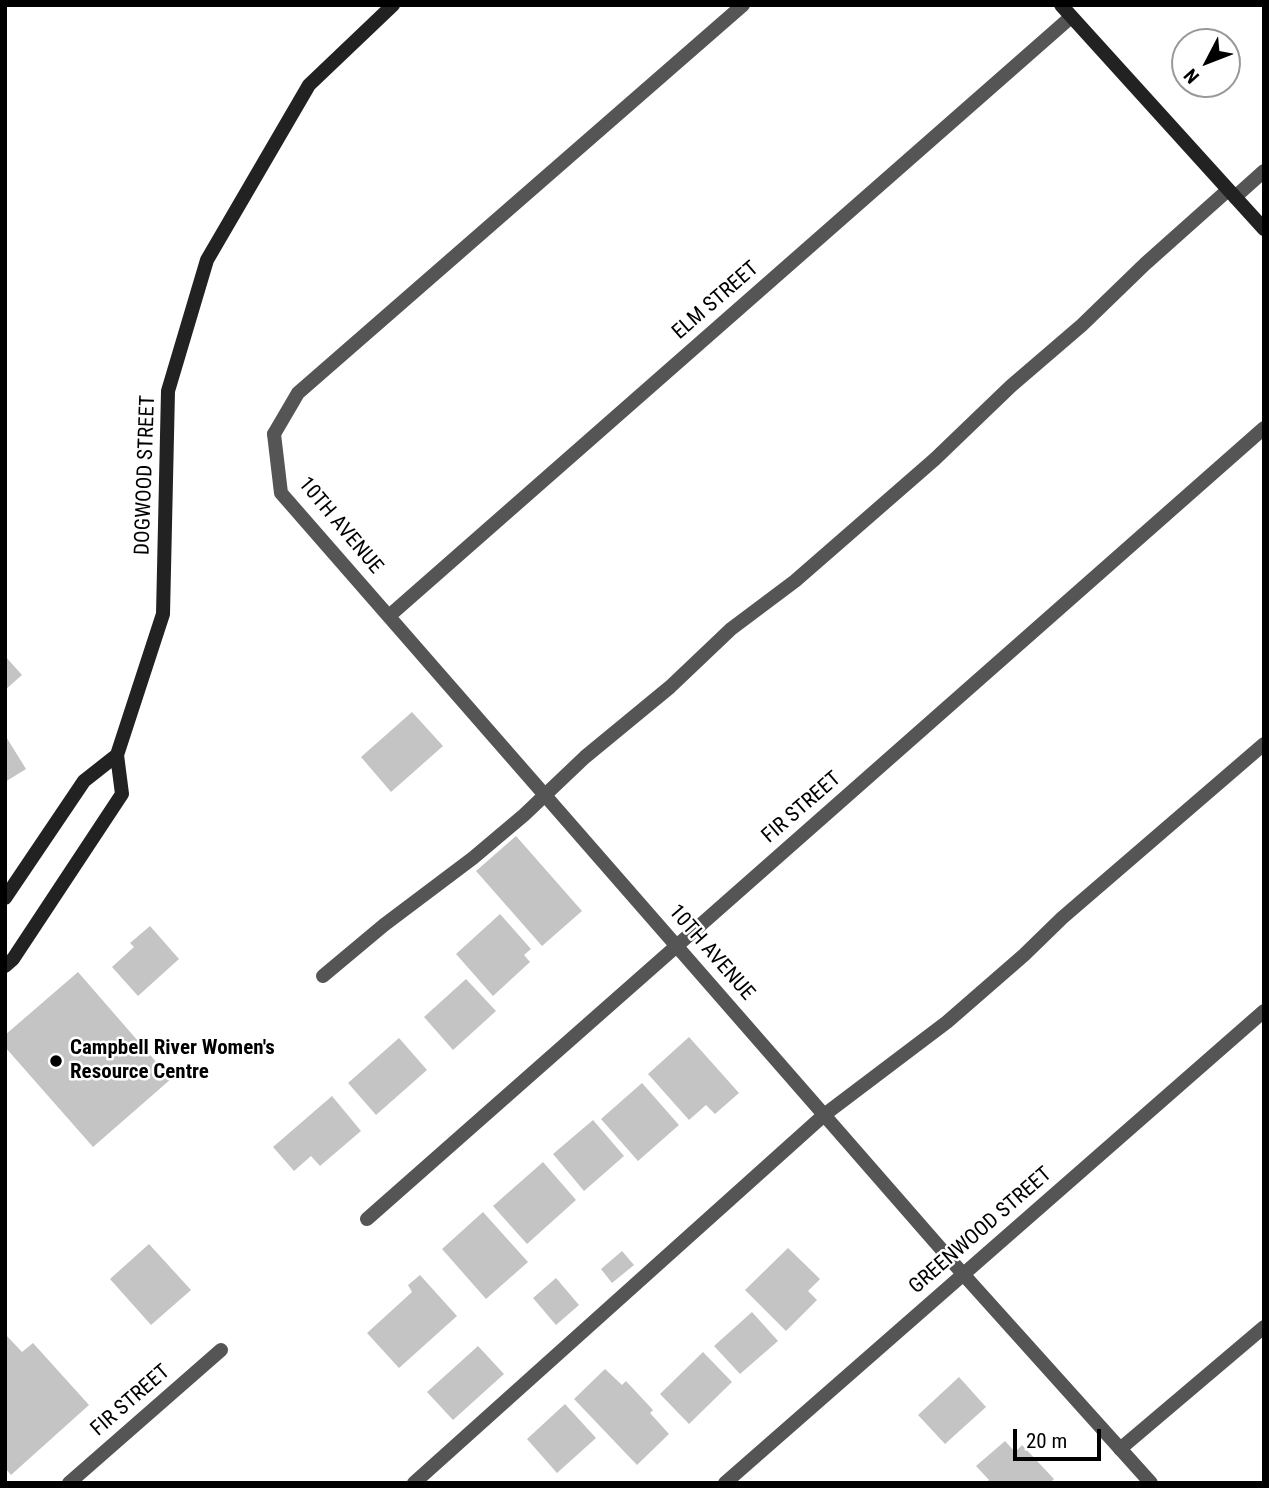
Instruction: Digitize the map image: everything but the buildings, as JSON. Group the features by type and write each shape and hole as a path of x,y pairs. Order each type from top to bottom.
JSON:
{"main road":[{"name":"DOGWOOD STREET","path":"5,966 13,959 122,794 117,755 163,614 168,391 207,260 309,85 393,5"},
{"path":"1061,5 1264,229"},
{"path":"5,898 84,781 117,755"}],"street":[{"name":"10TH AVENUE","path":"743,5 298,393 274,435 281,494 963,1274 1151,1483"},
{"name":"ELM STREET","path":"388,616 1071,17"},
{"path":"323,976 524,815 585,757 670,687 731,629 794,581 935,459 1145,264 1264,171"},
{"name":"FIR STREET","path":"367,1219 1264,428"},
{"path":"414,1483 824,1115 947,1021 1264,744"},
{"name":"GREENWOOD STREET","path":"725,1483 1264,1010"},
{"path":"1120,1449 1264,1327"},
{"name":"FIR STREET","path":"69,1483 221,1350"}],"place":[{"name":"Campbell River Women's Resource Centre","path":"56,1061"}]}
